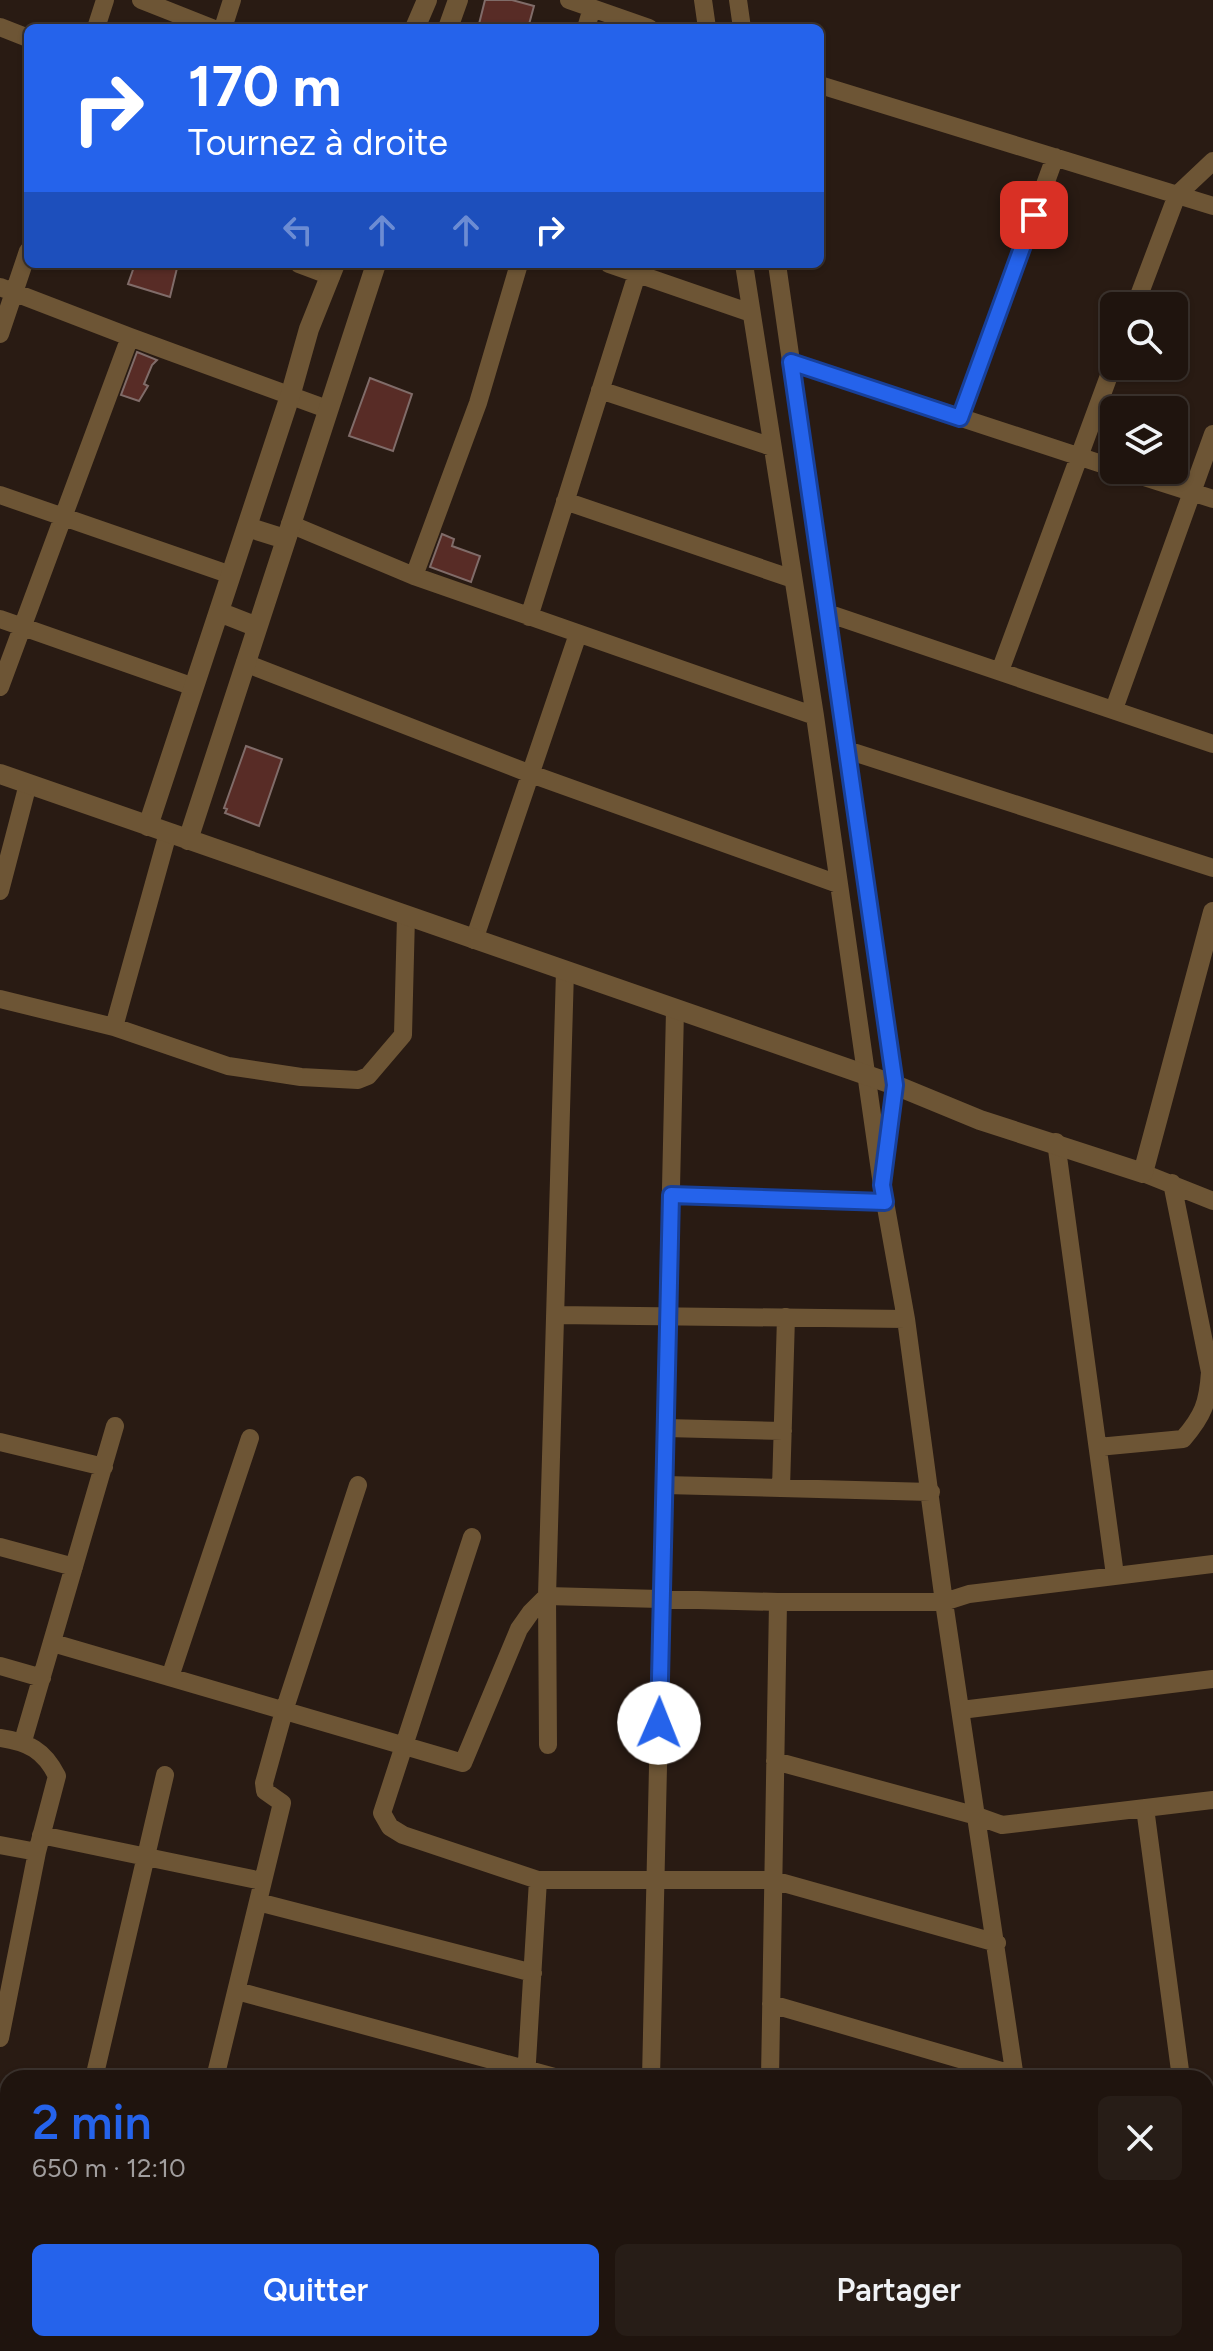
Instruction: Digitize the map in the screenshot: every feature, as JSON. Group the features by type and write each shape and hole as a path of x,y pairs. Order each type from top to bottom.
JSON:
{"street":[{"path":"97,24 105,0"},
{"path":"141,0 202,24"},
{"path":"224,24 232,0"},
{"path":"417,24 427,0"},
{"path":"449,24 458,0"},
{"path":"569,0 638,24"},
{"path":"703,0 706,24"},
{"path":"738,0 741,24"},
{"path":"587,24 592,8"},
{"path":"0,27 24,36"},
{"path":"824,86 1213,206"},
{"path":"960,418 1055,157"},
{"path":"1140,292 1177,195 1213,161"},
{"path":"0,334 8,289 24,259"},
{"path":"188,840 375,268"},
{"path":"414,576 478,403 518,268"},
{"path":"620,268 751,313"},
{"path":"745,268 815,716 884,1194 906,1319 944,1602 1014,2070"},
{"path":"778,268 895,1085 884,1194"},
{"path":"148,826 291,393 309,329 333,270"},
{"path":"529,617 637,274"},
{"path":"8,289 327,409"},
{"path":"0,687 130,337"},
{"path":"791,362 1100,463"},
{"path":"1000,671 1107,380"},
{"path":"600,390 772,447"},
{"path":"1114,709 1213,434"},
{"path":"1165,484 1213,499"},
{"path":"0,495 231,575"},
{"path":"565,501 793,579"},
{"path":"247,527 288,532 815,716"},
{"path":"219,612 257,627"},
{"path":"827,613 1213,744"},
{"path":"0,619 194,687"},
{"path":"474,940 578,634"},
{"path":"245,663 531,774 838,884"},
{"path":"847,750 1213,868"},
{"path":"0,774 895,1085 980,1120 1056,1142 1172,1183 1213,1201"},
{"path":"0,891 28,784"},
{"path":"114,1027 168,833"},
{"path":"1143,1173 1213,912"},
{"path":"0,999 114,1027 228,1066 301,1077 358,1080 368,1076 403,1035 406,916"},
{"path":"548,1745 547,1596 565,971"},
{"path":"651,2070 675,1010"},
{"path":"1056,1142 1115,1575"},
{"path":"1098,1447 1183,1439 1199,1419 1208,1397 1211,1374 1172,1183"},
{"path":"671,1195 884,1194"},
{"path":"555,1315 906,1319"},
{"path":"781,1488 786,1317"},
{"path":"23,1741 115,1426"},
{"path":"666,1428 783,1431"},
{"path":"170,1677 250,1438"},
{"path":"0,1442 104,1467"},
{"path":"217,2070 282,1803 265,1791 264,1783 284,1711 358,1485"},
{"path":"665,1485 931,1492"},
{"path":"472,1537 382,1813 390,1827 435,1847 538,1880 773,1880 997,1943"},
{"path":"0,1547 74,1567"},
{"path":"53,1643 463,1763 519,1629 547,1596 778,1602 944,1602 969,1594 1213,1564"},
{"path":"770,2070 778,1602"},
{"path":"0,1666 42,1678"},
{"path":"961,1710 1213,1679"},
{"path":"0,1738 23,1741 41,1751 57,1776 9,1942 0,2038"},
{"path":"775,1761 1002,1825 1213,1800"},
{"path":"96,2070 165,1775"},
{"path":"1145,1808 1180,2070"},
{"path":"0,1845 39,1844 146,1857 262,1881"},
{"path":"527,2070 538,1880"},
{"path":"258,1902 533,1973"},
{"path":"237,1991 513,2070"},
{"path":"771,2004 995,2070"}],"building":[{"path":"485,0 512,0 534,6 529,24 479,24"},
{"path":"134,268 177,268 170,297 128,284"},
{"path":"137,352 157,360 152,365 144,384 148,386 139,401 121,395"},
{"path":"370,378 412,394 393,451 349,436"},
{"path":"442,534 454,539 452,546 480,556 471,582 430,567"},
{"path":"246,746 282,759 259,826 225,813 227,809 224,808"}],"route":[{"path":"659,1723 671,1195 885,1202 882,1185 895,1085 791,362 960,418 1034,215"}]}
